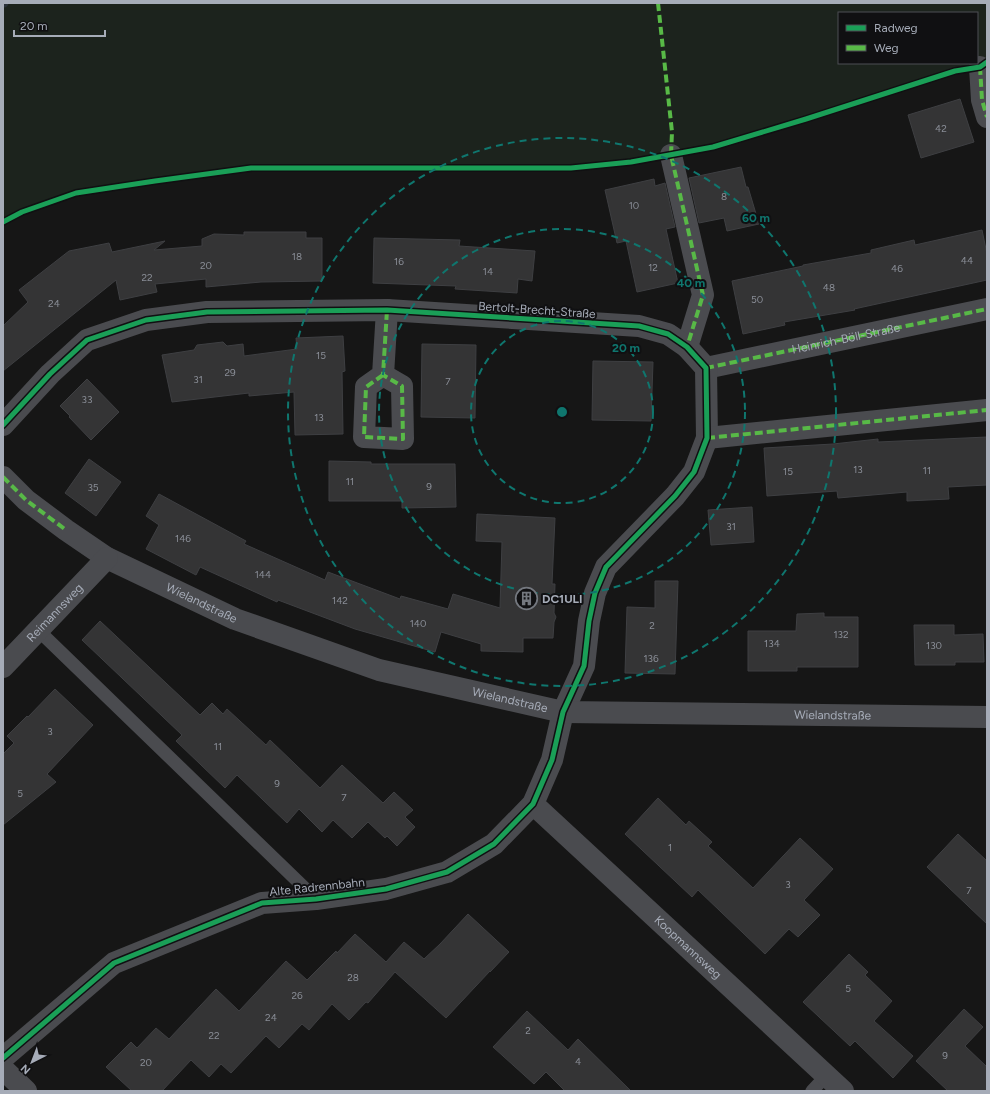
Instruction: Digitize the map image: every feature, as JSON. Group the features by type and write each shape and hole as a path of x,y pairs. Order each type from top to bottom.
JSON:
{"street":[{"path":"980,67 982,100 987,117"},
{"path":"671,155 703,296 687,347"},
{"name":"Heinrich-Böll-Straße","path":"706,368 987,309"},
{"path":"383,375 387,310"},
{"name":"Bertolt-Brecht-Straße","path":"3,425 50,374 87,340 146,320 207,312 387,310 639,326 668,334 687,347 706,368"},
{"path":"563,712 584,666 589,621 595,593 606,567 675,496 694,472 707,438 706,368"},
{"path":"707,438 987,410"},
{"name":"Wielandstraße","path":"3,477 26,500 107,558 235,618 379,670 563,712 987,717"},
{"name":"Reimannsweg","path":"3,667 107,558"},
{"name":"Alte Radrennbahn","path":"3,1058 114,963 262,903 316,899 386,889 447,872 494,844 533,804 552,760 563,712"},
{"name":"Koopmannsweg","path":"533,804 819,1083 843,1091"},
{"path":"3,1069 26,1091"}],"lane":[{"path":"38,630 316,899"}],"shaded area":[{"path":"3,3 987,3 987,62 980,67 955,71 713,147 631,162 571,168 251,168 76,193 22,212 3,222"}],"building":[{"path":"960,99 974,142 921,158 908,115"},
{"path":"741,167 746,187 748,187 759,224 727,231 724,218 699,223 689,178"},
{"path":"654,179 655,186 665,183 675,227 666,229 678,283 637,292 626,241 617,243 605,190"},
{"path":"982,230 987,254 987,280 854,309 855,310 784,322 785,325 743,334 732,281 803,265 871,253 871,250 914,240 915,245"},
{"path":"244,232 306,232 306,238 322,238 322,281 261,282 206,287 206,279 155,284 157,292 120,300 116,280 3,371 3,326 28,302 19,290 69,251 109,243 112,252 165,241 154,250 202,246 202,239 214,234 244,235"},
{"path":"374,238 460,240 459,246 535,251 532,281 518,279 517,293 455,289 456,286 373,283"},
{"path":"343,336 345,371 342,372 343,434 295,435 294,392 249,396 249,393 172,402 162,355 194,350 197,345 223,342 227,346 243,344 244,356 297,349 296,338"},
{"path":"422,344 476,345 475,418 421,417"},
{"path":"593,361 653,362 651,421 592,420"},
{"path":"87,379 119,412 91,440 60,406"},
{"path":"987,437 987,485 948,487 949,499 907,501 907,492 838,498 837,491 767,496 764,448 833,444 878,439 878,442"},
{"path":"89,459 121,482 96,516 65,493"},
{"path":"329,461 371,462 371,464 455,464 456,507 402,508 402,501 329,501"},
{"path":"159,494 246,541 244,544 325,580 328,572 400,599 401,596 448,609 453,594 500,608 502,542 476,541 477,514 555,518 552,584 555,584 554,613 556,617 554,622 553,638 523,638 523,652 481,651 481,644 441,632 435,652 355,629 278,600 277,602 200,567 196,575 146,549 159,525 146,516"},
{"path":"752,507 754,542 711,545 708,510"},
{"path":"655,581 678,581 675,674 625,673 627,607 655,608"},
{"path":"824,613 824,617 858,617 858,667 797,667 797,671 748,671 748,631 796,631 797,614"},
{"path":"100,621 200,715 212,703 223,714 227,709 266,745 270,740 320,788 342,765 383,803 394,792 413,810 405,817 415,827 397,846 387,836 385,838 368,822 352,838 333,820 322,832 299,809 287,823 237,775 225,788 176,741 182,735 82,640"},
{"path":"914,625 954,625 954,635 983,634 984,662 955,662 955,665 915,665"},
{"path":"55,689 93,725 47,774 56,782 3,825 3,754 14,743 7,736"},
{"path":"658,798 686,825 689,821 712,842 708,846 753,888 800,838 833,869 804,900 820,915 798,937 789,929 765,954 698,890 692,897 625,834"},
{"path":"958,834 987,861 987,924 927,867"},
{"path":"468,914 509,952 446,1018 395,972 368,1003 366,1002 349,1020 332,1004 309,1030 302,1024 279,1048 266,1036 231,1073 221,1064 209,1077 191,1060 162,1091 132,1091 106,1067 131,1042 137,1048 156,1028 169,1039 216,989 239,1011 286,961 307,980 336,951 337,953 355,934 386,962 404,942 424,959"},
{"path":"849,954 868,972 865,975 892,1001 874,1021 913,1056 893,1078 855,1041 850,1046 803,1002"},
{"path":"964,1009 983,1027 965,1046 987,1067 987,1091 948,1091 916,1061"},
{"path":"527,1011 568,1050 578,1039 631,1091 565,1091 546,1072 534,1084 493,1047"}],"marked path":[{"path":"658,3 672,132 671,155 703,295 687,347"},
{"path":"980,67 982,100 987,117"},
{"path":"706,368 987,309"},
{"path":"383,375 366,387 364,437 403,439 402,386 383,375 387,310"},
{"path":"707,438 987,410"},
{"path":"3,477 26,500 66,530"}],"cycle path":[{"path":"3,222 22,212 76,193 251,168 571,168 631,162 713,147 955,71 980,67 987,62"},
{"path":"3,425 50,374 87,340 146,320 207,312 387,310 639,326 668,334 687,347 706,368 707,438 694,472 675,496 606,567 595,593 589,621 584,666 563,712 552,760 533,804 494,844 447,872 386,889 316,899 262,903 114,963 3,1058"}],"place":[{"name":"DC1ULI","path":"527,599"}]}
